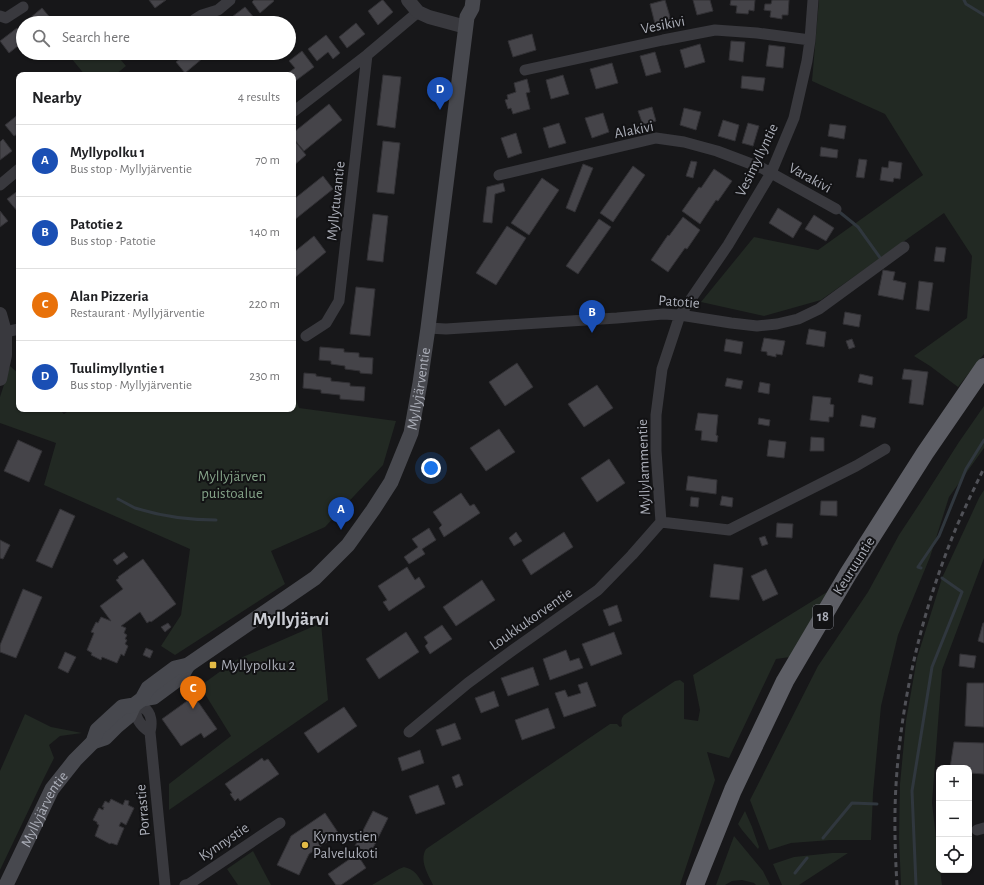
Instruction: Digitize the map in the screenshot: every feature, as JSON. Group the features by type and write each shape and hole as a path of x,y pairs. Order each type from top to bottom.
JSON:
{"highway":[{"name":"Keuruuntie","path":"696,885 733,790 785,681 848,574 925,453 984,367"}],"main road":[{"name":"Myllyjärventie","path":"464,0 463,7 466,22"},
{"name":"Myllyjärventie","path":"6,885 52,790 75,760 94,742 97,730 122,707 138,702 148,688 175,668 188,665 315,578 348,545 373,510 390,482 411,432 420,383 466,22 472,8 473,0"}],"street":[{"path":"200,16 218,10 230,0"},
{"path":"408,0 418,12 429,17 466,22"},
{"name":"Vesimyllyntie","path":"680,315 728,245 770,173 794,118 807,61 813,0"},
{"path":"0,16 6,18 23,7"},
{"path":"296,110 367,55 418,12"},
{"name":"Vesikivi","path":"524,70 715,30 757,33 810,40"},
{"name":"Myllytuvantie","path":"306,336 326,323 339,301 367,55"},
{"name":"Alakivi","path":"499,175 656,138 684,142 717,151 762,168 770,173"},
{"path":"0,184 16,171"},
{"name":"Varakivi","path":"770,173 836,209"},
{"name":"Patotie","path":"428,328 446,329 663,314 758,326 777,324 798,319 819,309 904,247"},
{"path":"0,314 5,332 5,355 0,379"},
{"name":"Myllylammentie","path":"680,315 662,369 656,415 656,451 661,522 729,530 856,466 884,450"},
{"path":"5,332 16,330"},
{"name":"Loukkukorventie","path":"409,732 468,683 512,650 598,590 632,556 661,522"},
{"name":"Porrastie","path":"138,702 136,716 144,728 150,732 165,885"},
{"name":"Kynnystie","path":"185,885 189,884 280,823"}],"green space":[{"path":"819,0 984,0 984,354 958,387 914,356 967,318 972,256 944,213 821,300 764,316 701,302 754,237 818,250 923,175 885,114 812,81"},
{"path":"73,60 121,60 126,66 119,72 83,72"},
{"name":"Myllyjärven puistoalue","path":"10,366 16,371 16,412 62,412 64,414 67,412 296,412 296,399 299,408 396,421 383,465 325,527 271,551 285,584 175,655 161,646 181,615 190,549 44,485 56,443 0,423 0,397"},
{"path":"984,406 984,448 949,497 930,557 898,635 881,706 873,793 871,840 831,840 791,843 769,850 750,800 818,666 868,592 899,535"},
{"path":"984,490 984,558 942,670 932,803 936,838 936,873 940,873 942,885 901,885 899,838 900,784 906,721 917,658 942,578"},
{"path":"827,592 790,657 776,659 729,758 707,752 715,780 680,885 433,885 423,858 426,849 610,724 617,724 620,727 622,726 622,718 624,715 675,681 680,680 684,683 684,719 698,721 700,710 693,675"},
{"path":"321,623 328,700 169,810 169,784 231,736 200,686 236,660"},
{"path":"25,714 51,727 82,733 60,736 49,745 54,758 0,870 0,771"},
{"path":"745,811 759,847 758,849 738,824"},
{"path":"734,836 763,871 770,885 756,885 754,883 742,880 732,881 725,885 716,885"},
{"path":"253,851 271,885 238,885 227,869"},
{"path":"848,853 799,885 782,885 773,864 794,857"},
{"path":"404,867 414,871 424,885 372,885 399,869"}],"building":[{"path":"149,0 166,0 155,8"},
{"path":"254,0 274,1 260,13 252,2"},
{"path":"382,0 393,12 378,25 368,11"},
{"path":"665,0 671,20 655,24 650,4"},
{"path":"693,0 710,0 713,11 697,15"},
{"path":"731,0 755,0 754,11 749,10 748,14 736,13 737,6 730,5"},
{"path":"772,0 789,0 788,15 782,15 782,19 770,17 771,11 764,10 765,4 771,4"},
{"path":"245,7 253,16 233,16"},
{"path":"42,8 49,16 32,16"},
{"path":"356,23 365,34 347,48 339,37"},
{"path":"16,29 16,48 9,53 0,41"},
{"path":"532,34 536,50 513,57 508,41"},
{"path":"326,35 340,53 333,59 328,52 317,61 308,49"},
{"path":"731,41 745,42 743,62 729,60"},
{"path":"700,44 705,62 685,68 680,50"},
{"path":"769,45 785,47 783,68 766,66"},
{"path":"302,51 314,67 296,80 296,72 289,72 295,68 289,61 296,60 296,56"},
{"path":"655,52 661,72 646,76 640,56"},
{"path":"178,60 201,60 186,72 184,72 176,62"},
{"path":"612,63 618,83 596,89 590,69"},
{"path":"383,75 401,77 395,128 377,125"},
{"path":"563,75 569,94 551,99 546,80"},
{"path":"742,76 765,78 763,91 741,88"},
{"path":"527,79 530,92 526,93 530,109 513,114 511,108 508,109 505,100 508,99 507,95 516,92 514,83"},
{"path":"329,104 342,120 304,151 296,142 296,131"},
{"path":"652,107 656,121 643,125 638,111"},
{"path":"684,108 701,112 696,130 680,125"},
{"path":"603,113 609,132 592,138 585,118"},
{"path":"16,116 16,135 14,136 5,125"},
{"path":"723,120 739,125 735,141 718,136"},
{"path":"559,123 566,143 549,148 543,128"},
{"path":"748,123 759,126 753,146 742,143"},
{"path":"830,124 846,126 844,139 828,136"},
{"path":"516,133 522,153 508,158 501,138"},
{"path":"3,139 12,151 0,160 0,142"},
{"path":"383,141 400,143 394,194 377,192"},
{"path":"296,142 306,155 296,163"},
{"path":"821,147 838,150 837,158 820,156"},
{"path":"859,159 867,160 864,178 856,177"},
{"path":"691,161 697,162 693,178 686,176"},
{"path":"889,161 902,163 900,179 894,178 893,182 880,180 882,167 888,168"},
{"path":"583,164 593,168 575,212 566,208"},
{"path":"633,166 645,175 613,222 600,213"},
{"path":"714,169 732,181 718,201 716,200 700,224 682,211"},
{"path":"323,176 333,189 296,219 296,198"},
{"path":"542,178 559,190 529,235 511,223"},
{"path":"503,183 505,191 495,194 492,223 483,222 487,187"},
{"path":"16,192 16,210 7,199"},
{"path":"778,208 802,223 793,238 769,223"},
{"path":"0,211 8,221 0,227"},
{"path":"373,214 388,216 383,262 367,260"},
{"path":"814,215 834,228 826,241 805,229"},
{"path":"683,217 700,230 668,272 651,260 668,235 669,236"},
{"path":"599,219 611,227 578,274 566,266"},
{"path":"507,226 526,238 496,285 476,273"},
{"path":"314,236 326,252 296,277 296,251"},
{"path":"936,247 946,248 944,262 934,261"},
{"path":"883,270 895,272 893,280 906,283 903,300 878,295"},
{"path":"919,281 933,283 929,311 916,309"},
{"path":"356,287 375,289 370,336 350,334"},
{"path":"845,312 861,315 859,327 843,324"},
{"path":"809,329 826,332 824,347 806,344"},
{"path":"764,338 785,341 782,355 776,354 776,357 767,355 767,352 761,351"},
{"path":"726,339 743,342 741,354 724,351"},
{"path":"852,339 855,347 849,349 846,341"},
{"path":"320,347 344,349 344,352 359,353 359,357 373,358 372,374 360,373 360,371 345,369 345,366 331,364 331,361 319,360"},
{"path":"517,363 533,387 505,406 489,382"},
{"path":"904,369 928,372 923,405 909,403 912,380 902,379"},
{"path":"304,373 316,374 316,376 331,378 331,381 350,383 350,386 365,387 364,401 340,399 340,395 321,393 321,390 303,388"},
{"path":"860,374 873,377 872,385 858,382"},
{"path":"727,378 743,381 741,389 725,386"},
{"path":"760,382 770,384 769,394 758,392"},
{"path":"597,385 613,408 584,427 568,404"},
{"path":"813,396 831,398 830,404 834,405 833,417 829,417 829,422 810,420"},
{"path":"698,413 718,415 716,435 718,436 717,442 701,440 702,431 695,430"},
{"path":"862,415 876,418 874,428 860,426"},
{"path":"759,418 770,420 769,426 758,424"},
{"path":"499,429 515,452 486,471 470,448"},
{"path":"811,437 824,438 824,451 810,451"},
{"path":"18,440 42,451 29,482 4,471"},
{"path":"769,440 786,442 784,458 767,456"},
{"path":"609,459 625,483 597,502 581,478"},
{"path":"688,476 717,480 716,494 686,490"},
{"path":"461,493 470,506 474,504 480,513 444,537 439,528 442,525 433,512"},
{"path":"722,496 733,498 732,507 720,505"},
{"path":"691,497 699,498 698,507 690,506"},
{"path":"821,501 837,501 837,516 820,515"},
{"path":"60,509 75,516 52,568 36,561"},
{"path":"777,523 793,524 792,538 776,537"},
{"path":"429,528 436,540 422,549 425,554 409,564 404,557 418,547 412,539"},
{"path":"516,532 522,541 514,546 509,538"},
{"path":"564,532 573,547 531,575 522,560"},
{"path":"765,536 768,544 762,546 759,538"},
{"path":"0,540 10,545 3,559 0,558"},
{"path":"124,552 128,557 117,565 113,560"},
{"path":"143,559 176,604 151,622 150,621 147,623 140,612 121,626 126,628 124,633 127,635 125,644 128,646 124,656 121,654 117,663 102,657 101,660 91,655 92,653 87,650 94,633 91,632 96,622 98,623 101,617 111,621 100,606 123,589 116,580 119,578 118,577"},
{"path":"714,564 743,568 739,600 710,597"},
{"path":"407,567 415,580 419,577 425,587 389,611 383,602 387,600 378,586"},
{"path":"766,569 778,594 763,601 751,576"},
{"path":"482,580 495,600 456,626 443,607"},
{"path":"23,589 42,597 16,658 0,652 0,645"},
{"path":"617,605 622,621 609,626 603,610"},
{"path":"168,623 171,627 165,632 161,627"},
{"path":"984,623 984,643 978,641"},
{"path":"442,625 452,639 430,654 425,646 428,643 424,637"},
{"path":"406,632 419,652 379,679 366,659"},
{"path":"614,632 622,654 591,666 582,644"},
{"path":"146,648 153,651 150,658 143,655"},
{"path":"566,650 570,661 579,658 583,668 550,680 543,659"},
{"path":"65,652 76,657 68,673 58,668"},
{"path":"960,654 976,656 974,668 959,666"},
{"path":"533,667 539,685 508,696 501,678"},
{"path":"587,682 596,706 564,717 555,693 565,690 568,697 581,693 578,685"},
{"path":"967,683 984,683 984,727 965,726"},
{"path":"494,691 499,706 481,713 475,698"},
{"path":"194,696 217,729 204,738 201,733 181,746 162,719"},
{"path":"344,707 357,726 318,753 304,733"},
{"path":"548,708 555,728 522,740 515,720"},
{"path":"455,723 461,739 442,746 436,730"},
{"path":"954,742 984,743 984,774 972,773 972,765 950,765"},
{"path":"420,750 424,763 402,771 398,758"},
{"path":"262,758 264,761 268,759 279,774 240,801 238,798 235,801 230,794 232,793 225,784"},
{"path":"459,774 463,785 456,788 452,777"},
{"path":"438,785 445,804 416,814 409,796"},
{"path":"111,799 123,805 125,800 129,801 128,805 134,808 126,825 121,822 119,826 124,828 117,845 110,844 95,836 99,825 93,820 99,808 103,810 104,807 102,807 105,801 109,803"},
{"path":"373,811 388,818 370,854 355,846"},
{"name":"Kynnystien Palvelukoti","path":"325,813 339,834 309,854 299,875 277,865 291,836"},
{"path":"357,854 366,868 341,885 336,885 328,874"}],"waterway":[{"path":"964,0 966,4 984,15"},
{"path":"837,210 858,227 881,259"},
{"path":"921,568 918,567 939,536 966,469 984,440"},
{"path":"118,499 135,508 155,513 185,518 216,520"},
{"path":"916,885 912,791 932,667 962,592 942,578"},
{"path":"823,838 852,803 877,804"},
{"path":"795,873 807,858"}],"railway":[{"path":"897,885 895,835 896,785 902,723 907,692 921,632 939,572 966,505 984,468"}],"place":[{"name":"Tuulimyllyntie 1","path":"440,110"},
{"name":"Patotie 2","path":"592,333"},
{"name":"Myllypolku 1","path":"341,530"},
{"name":"Myllypolku 2","path":"213,665"},
{"name":"Alan Pizzeria","path":"193,709"},
{"name":"Kynnystien Palvelukoti","path":"305,845"}],"district":[{"name":"Myllyjärvi","path":"291,619"}]}
